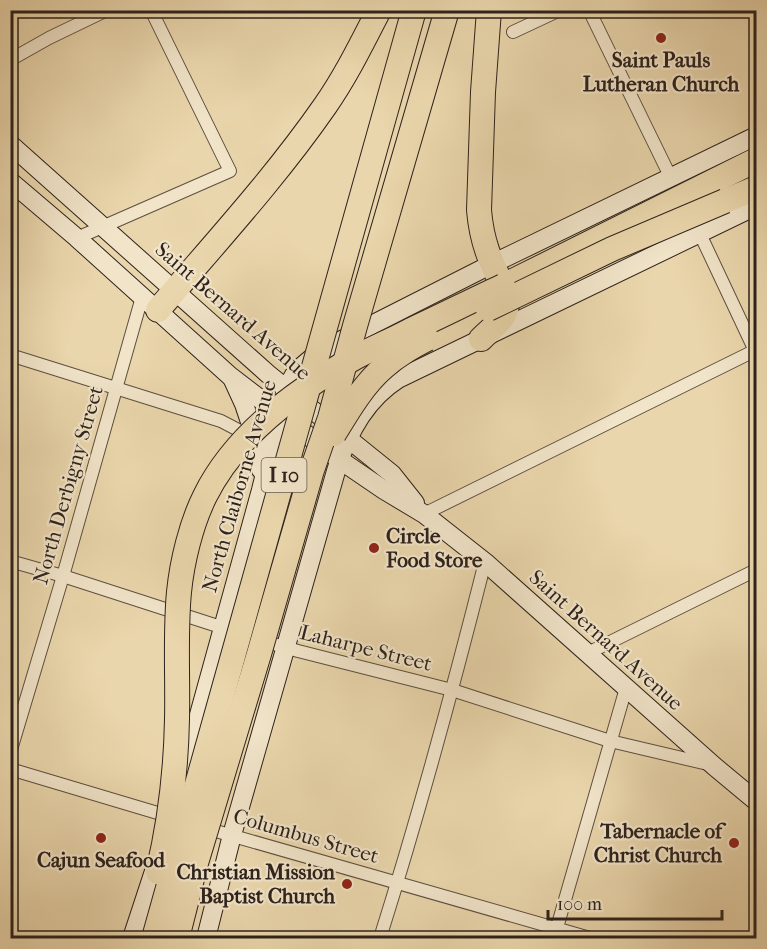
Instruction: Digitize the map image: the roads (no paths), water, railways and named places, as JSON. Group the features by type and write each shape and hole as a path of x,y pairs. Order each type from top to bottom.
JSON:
{"highway":[{"path":"150,304 174,291 275,172 336,89 379,10"},
{"name":"I 10","path":"154,939 414,10"},
{"name":"I 10","path":"177,939 196,863 312,470 330,418 447,10"},
{"path":"481,339 504,317 508,309 507,296 482,237 480,210 483,92 489,10"},
{"path":"143,939 163,851 174,782 179,591 182,573 190,539 205,496 236,450 288,402 357,357 756,160"},
{"path":"312,470 350,408 382,368 398,356 437,333 612,249 756,188"}],"main road":[{"name":"North Claiborne Avenue","path":"132,939 171,817 261,490 286,388 294,375 322,351 340,341 492,264 756,136"},
{"name":"Saint Bernard Avenue","path":"10,144 286,388 392,474 424,514"},
{"name":"Saint Bernard Avenue","path":"10,181 230,376 339,460 424,514 485,562 714,766 754,795"},
{"path":"206,939 232,835 339,460 362,414 387,386 418,369 756,206"},
{"path":"230,376 244,404 260,449 261,490"}],"street":[{"path":"10,60 107,10"},
{"path":"77,238 230,171 151,10"},
{"path":"513,32 560,10"},
{"path":"589,10 671,178"},
{"path":"424,514 756,351 700,234"},
{"name":"North Derbigny Street","path":"10,753 116,388 150,304"},
{"path":"10,355 220,421 244,433 260,449"},
{"name":"Laharpe Street","path":"10,561 285,648 453,690 610,741 714,766"},
{"path":"380,939 453,690 485,562"},
{"path":"588,653 756,570"},
{"path":"555,933 626,688"},
{"name":"Columbus Street","path":"10,770 398,882 555,933 590,939"}],"place":[{"name":"Saint Pauls Lutheran Church","path":"661,38"},
{"name":"Circle Food Store","path":"374,548"},
{"name":"Cajun Seafood","path":"101,838"},
{"name":"Tabernacle of Christ Church","path":"734,843"},
{"name":"Christian Mission Baptist Church","path":"347,884"}]}
